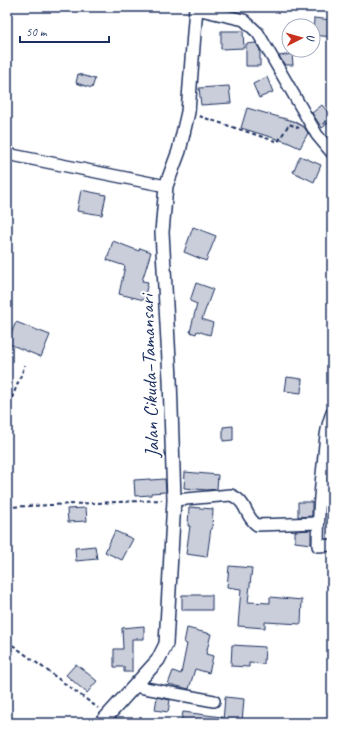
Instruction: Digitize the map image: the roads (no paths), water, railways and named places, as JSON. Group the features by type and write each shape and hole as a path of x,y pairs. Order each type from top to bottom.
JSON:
{"street":[{"name":"Jalan Cikuda–Tamansari","path":"104,719 158,660 166,644 174,500 170,379 162,232 166,186 179,151 188,112 196,8"},
{"path":"196,8 244,20 258,34 317,135 332,153"},
{"path":"7,154 166,186"},
{"path":"332,413 329,420 324,448 318,523 318,546 332,545"},
{"path":"174,500 231,495 240,499 252,522 257,525 318,523"},
{"path":"134,686 214,701"}]}
